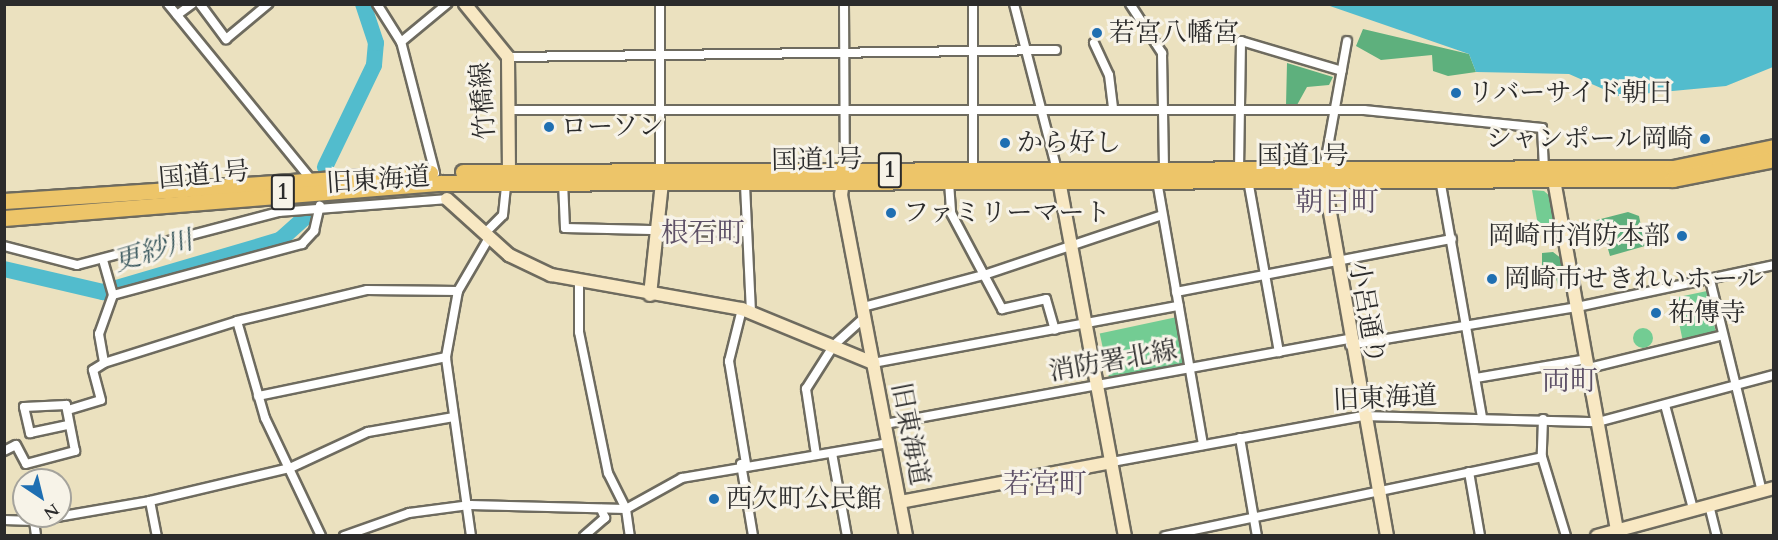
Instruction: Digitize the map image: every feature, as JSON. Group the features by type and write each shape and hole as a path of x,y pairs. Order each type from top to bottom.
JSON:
{"highway":[{"name":"国道1号","path":"1322,175 1440,179 1673,168 1773,147"},
{"name":"国道1号","path":"4,218 275,186 310,178 435,173 508,176 844,176 949,182 1058,177 1244,175 1549,174 1673,179 1773,159"},
{"name":"国道1号","path":"4,201 508,176 563,182 661,176 745,185 844,176 974,170 1058,177"}],"street":[{"path":"168,4 310,178"},
{"path":"177,15 192,4"},
{"path":"200,4 226,39 268,4"},
{"path":"376,4 400,42 435,173"},
{"path":"400,42 447,4"},
{"name":"竹橋線","path":"465,4 508,57 508,176"},
{"path":"650,295 661,176 660,4"},
{"path":"844,4 844,176 873,363 1179,306"},
{"path":"973,4 974,170"},
{"path":"1014,4 1058,177 1125,536"},
{"path":"1130,4 1162,53 1164,108 1160,176 1162,214 1203,445"},
{"path":"1279,352 1244,175 1241,41 1342,71"},
{"path":"1322,175 1347,41"},
{"path":"1094,43 1109,75 1113,108"},
{"path":"508,57 972,55 1026,54 1056,50"},
{"path":"509,110 1335,109 1542,128 1618,532"},
{"name":"小呂通り","path":"1322,175 1348,342 1387,536"},
{"path":"471,536 470,505 446,357 458,291 487,236 503,215 508,176"},
{"path":"1440,179 1482,416"},
{"path":"563,182 565,228 658,228 747,232"},
{"path":"949,182 951,213 987,274 1002,309 1046,299 1054,330"},
{"path":"745,185 747,311 729,361 753,536"},
{"path":"275,186 279,212"},
{"name":"旧東海道","path":"4,246 77,265 279,212 320,206 447,199 487,236 524,264 579,282 747,311 873,363 900,502 1363,416 1482,416 1598,422 1773,375"},
{"path":"112,295 302,244 314,231 320,206"},
{"path":"816,455 806,389 834,345 864,312 987,274 1070,242 1162,214"},
{"path":"1176,292 1452,239"},
{"path":"103,260 112,295 99,334 104,363"},
{"name":"消防署北線","path":"885,424 1279,352 1466,326 1577,307 1773,265"},
{"path":"1597,536 1768,489 1736,386 1710,280"},
{"path":"579,282 583,354 608,473 626,509 630,536"},
{"path":"68,410 101,400 93,370 104,363 237,321 367,290 458,291"},
{"path":"237,321 258,396 290,468 310,521 321,536"},
{"path":"1476,378 1588,363 1723,334"},
{"path":"258,396 446,357"},
{"path":"4,451 16,445 26,464 75,451 68,425 68,410 61,402 24,407 30,433 68,425"},
{"path":"1665,405 1693,509"},
{"path":"72,514 150,501 290,468 368,432 454,417"},
{"path":"1543,420 1542,457 1566,536"},
{"path":"1240,438 1257,536"},
{"path":"344,536 409,513 470,505 626,509 682,478 743,464 889,443"},
{"path":"832,453 847,536"},
{"path":"1166,536 1542,457"},
{"path":"1469,472 1480,536"},
{"path":"150,501 157,536"},
{"path":"900,502 904,535"},
{"path":"1709,505 1717,536"},
{"path":"584,536 604,518 601,509"}],"green space":[{"path":"1363,29 1469,54 1476,72 1448,76 1433,71 1432,55 1381,60 1356,46"},
{"path":"1287,63 1333,77 1329,85 1307,87 1297,105 1286,105"},
{"path":"1532,190 1544,191 1552,198 1559,238 1550,238 1538,226"},
{"path":"1628,212 1639,216 1645,246 1610,256 1606,242 1598,244 1593,221"},
{"path":"1553,252 1562,259 1566,285 1558,286 1554,269 1542,269 1542,253"},
{"path":"1707,291 1716,333 1683,340 1674,298"},
{"path":"1177,317 1187,366 1110,382 1100,333"},
{"path":"1643,328 1650,331 1653,338 1650,345 1643,348 1636,345 1633,338 1636,331"}],"water":[{"path":"1327,5 1773,5 1773,67 1726,86 1619,96 1569,74 1476,72 1469,54"}],"waterway":[{"name":"更紗川","path":"325,167 374,65 376,43 363,4"},
{"name":"更紗川","path":"4,269 103,292 280,240 308,215"}],"place":[{"name":"若宮八幡宮","path":"1097,33"},
{"name":"リバーサイド朝日","path":"1456,93"},
{"name":"ローソン","path":"549,127"},
{"name":"シャンポール岡崎","path":"1705,139"},
{"name":"から好し","path":"1005,143"},
{"name":"ファミリーマート","path":"891,213"},
{"name":"岡崎市消防本部","path":"1682,236"},
{"name":"岡崎市せきれいホール","path":"1492,279"},
{"name":"祐傳寺","path":"1656,313"},
{"name":"西欠町公民館","path":"714,499"}],"district":[{"name":"朝日町","path":"1337,202"},
{"name":"根石町","path":"703,233"},
{"name":"両町","path":"1570,381"},
{"name":"若宮町","path":"1045,484"}]}
